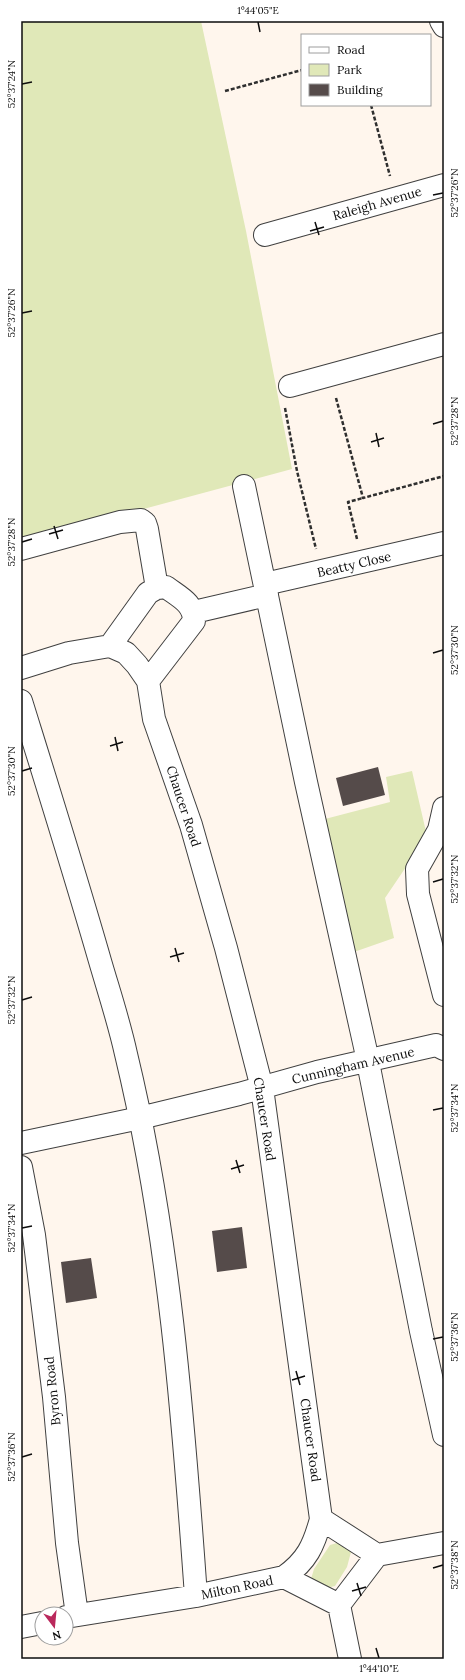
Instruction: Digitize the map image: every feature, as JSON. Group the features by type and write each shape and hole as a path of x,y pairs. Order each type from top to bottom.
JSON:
{"street":[{"path":"441,21 444,26"},
{"name":"Raleigh Avenue","path":"264,235 444,185"},
{"path":"290,386 444,344"},
{"path":"244,486 306,782 338,918 421,1331 444,1435"},
{"path":"21,549 120,522 141,520 145,523 147,529 157,588"},
{"name":"Beatty Close","path":"194,612 322,571 444,544"},
{"path":"21,668 69,653 110,646 126,653 142,673 194,621 194,612 190,605 166,587 157,588 148,593 110,646"},
{"name":"Chaucer Road","path":"142,673 154,719 191,824 226,948 262,1088 321,1519 316,1538 309,1552 298,1567 284,1577"},
{"path":"21,701 82,899 126,1052 140,1118 167,1273 184,1431 196,1596"},
{"path":"444,808 439,830 417,869 418,894 444,995"},
{"name":"Cunningham Avenue","path":"21,1143 140,1118 239,1094 317,1072 441,1046"},
{"name":"Byron Road","path":"21,1167 34,1235 54,1397 67,1542 70,1606"},
{"path":"321,1519 377,1555"},
{"path":"350,1659 339,1605 377,1555 444,1543"},
{"name":"Milton Road","path":"74,1616 196,1596 284,1577 339,1605"},
{"path":"21,1627 34,1624"}],"path":[{"path":"226,91 301,70"},
{"path":"371,106 397,198"},
{"path":"330,375 363,498"},
{"path":"290,386 281,390 297,471 322,571"},
{"path":"363,562 348,502 444,476"}],"green space":[{"path":"21,21 201,21 246,231 292,469 21,542"},
{"path":"412,771 427,836 385,898 394,938 354,952 325,819 390,802 386,777"},
{"path":"337,1543 347,1545 351,1552 347,1567 335,1586 327,1588 311,1579 314,1569 330,1545"}],"building":[{"path":"378,767 385,795 343,806 336,778"},
{"path":"242,1227 247,1268 217,1272 212,1231"},
{"path":"91,1258 97,1298 66,1303 61,1262"}]}
